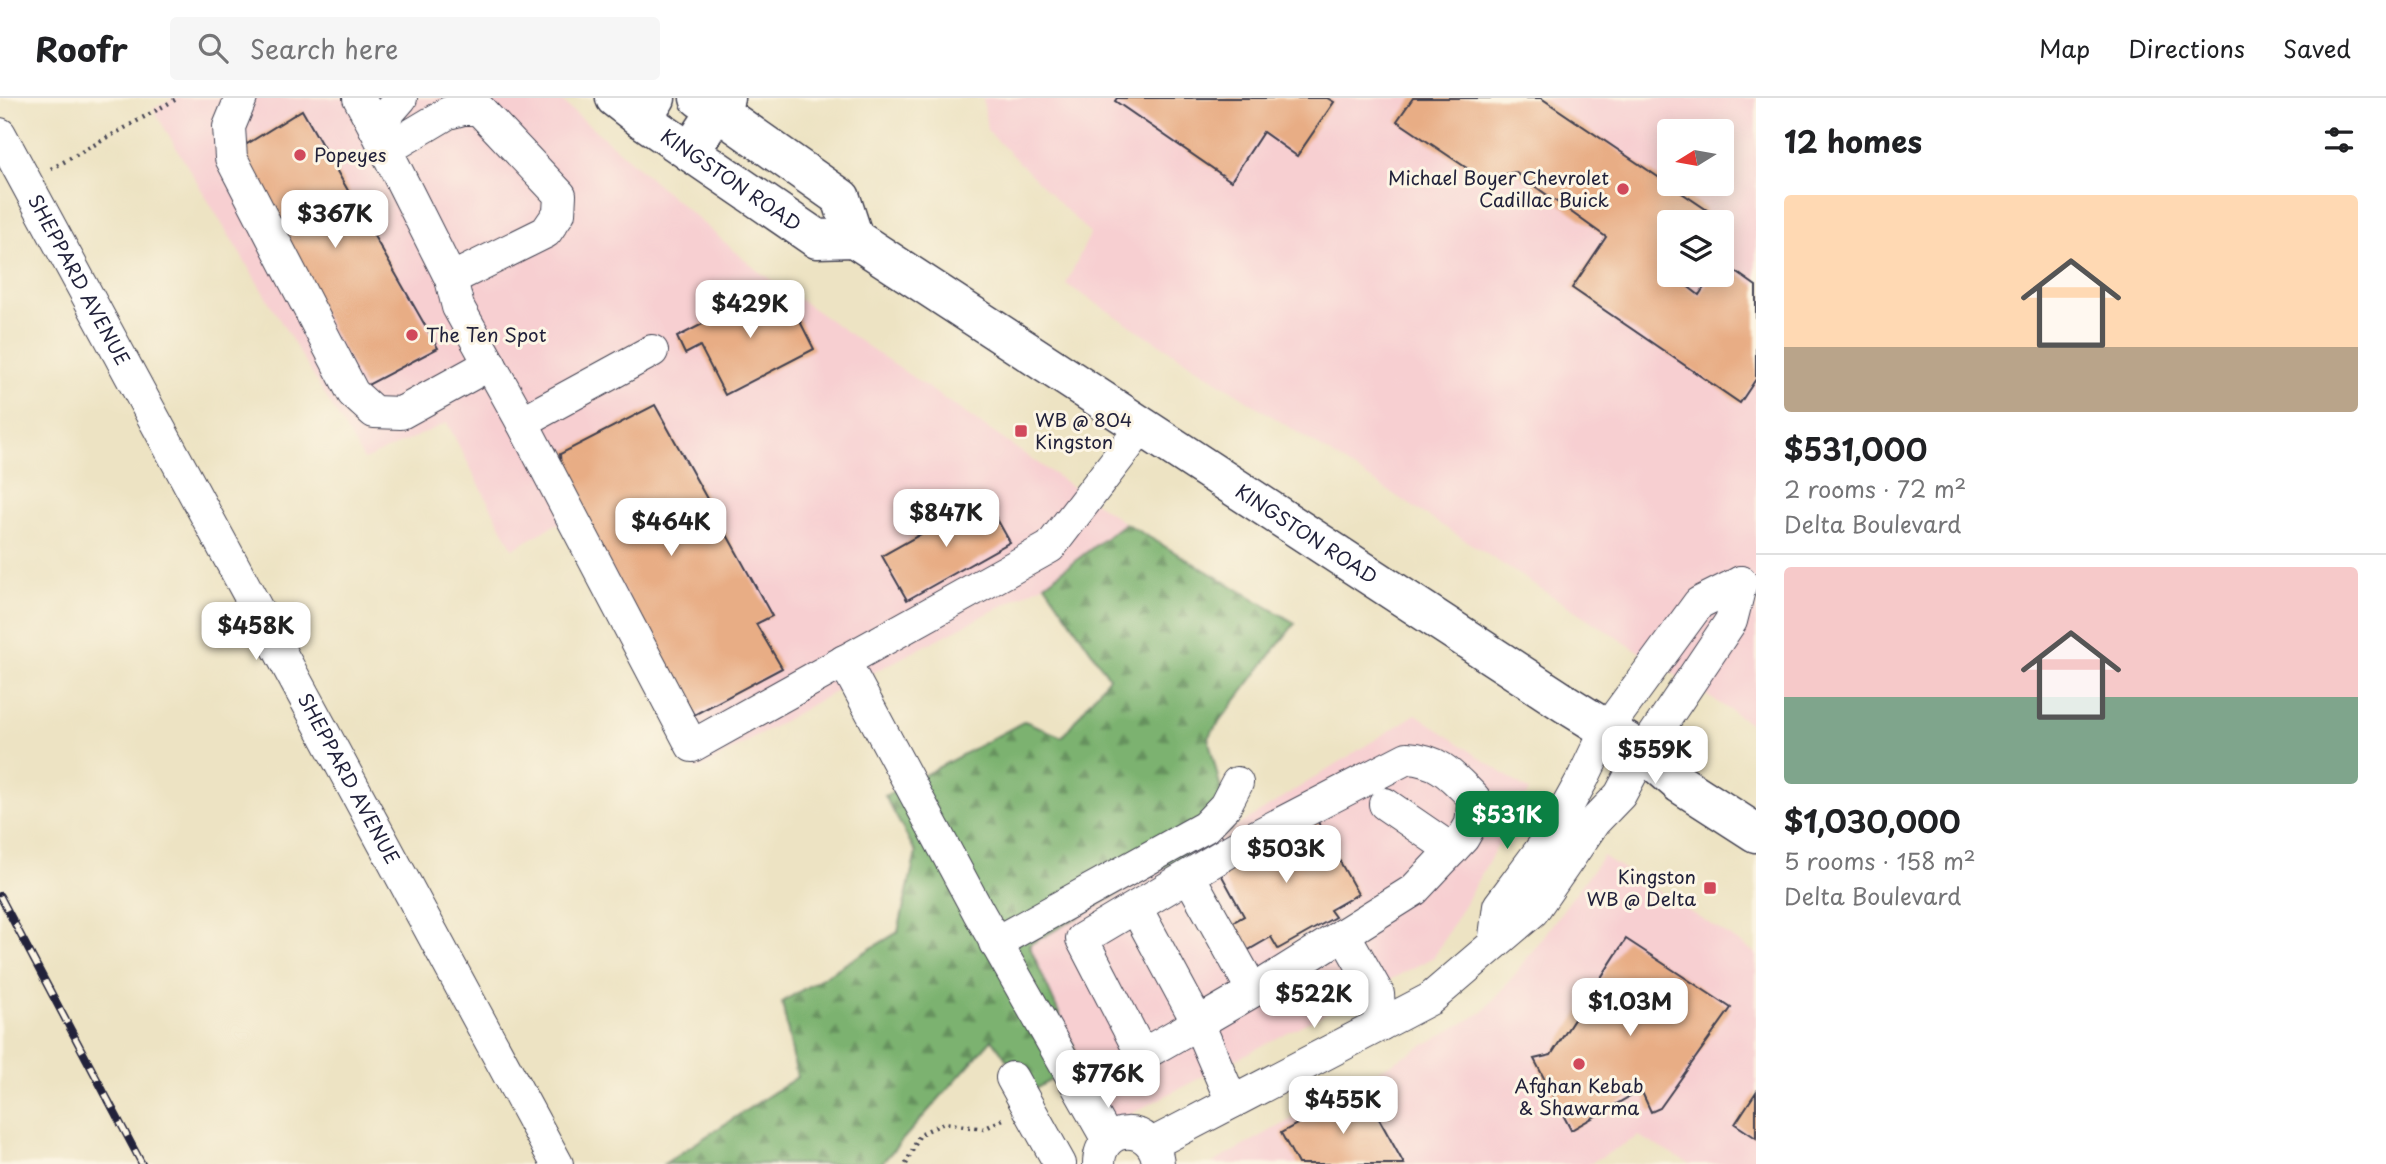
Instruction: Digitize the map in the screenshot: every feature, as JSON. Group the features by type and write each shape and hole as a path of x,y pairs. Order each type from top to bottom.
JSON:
{"main road":[{"path":"690,152 713,102 841,198 854,238"},
{"name":"KINGSTON ROAD","path":"638,105 690,152 817,239 854,238 1643,752 1680,783 1756,833"}],"street":[{"path":"241,98 229,127 231,158 353,393 374,412 401,413 490,364"},
{"path":"359,98 451,279 458,307 522,422 692,746 1050,547 1142,427"},
{"path":"381,139 401,98"},
{"path":"381,139 448,113 463,109 480,109 560,195 559,213 545,232 451,279"},
{"name":"SHEPPARD AVENUE","path":"0,134 557,1164"},
{"path":"522,422 652,351"},
{"path":"845,661 1104,1152 1126,1133 1136,1133 1145,1138 1155,1154 1233,1102 1430,999 1533,911 1594,822 1620,795 1643,752 1731,621 1741,582 1699,603 1606,730 1551,836 1499,905 1494,944"},
{"path":"1407,758 1426,759 1447,771 1474,798 1471,824 1463,838 1414,890 1253,991 1142,1055 1082,939 1189,876 1247,841 1407,758"},
{"path":"995,943 1205,827 1225,806 1237,783"},
{"path":"1385,804 1452,850"},
{"path":"1189,876 1253,991"},
{"path":"1136,908 1198,1023 1233,1102"},
{"path":"1344,934 1378,995 1380,1025"},
{"path":"1012,1078 1060,1164"}],"path":[{"path":"26,182 178,98"},
{"path":"906,1164 920,1133 944,1123 984,1129 1028,1106"}],"shaded area":[{"path":"173,98 558,98 758,271 1125,523 1045,584 820,700 697,771 558,523 513,549 447,423 364,460 153,109"},
{"path":"983,98 1756,98 1756,727 1066,284 1090,234 987,130"},
{"path":"1416,714 1529,791 1434,957 1082,1139 1081,1063 1029,945 1231,830"},
{"path":"1603,856 1756,953 1756,1164 1689,1164 1639,1136 1589,1164 1211,1164 1483,1012 1516,973"}],"green space":[{"path":"1125,523 1295,623 1208,737 1231,830 1029,945 1081,1063 1030,1092 992,1039 881,1164 664,1164 797,1077 782,1002 898,932 916,853 885,796 1025,721 1062,737 1109,677 1045,584"}],"building":[{"path":"1117,98 1327,98 1334,102 1297,156 1263,132 1231,181 1115,101"},
{"path":"1413,98 1541,98 1657,176 1657,196 1686,196 1707,210 1657,210 1657,287 1689,287 1699,295 1704,287 1734,287 1734,270 1756,286 1756,379 1740,403 1572,288 1606,237 1515,172 1483,179 1397,121"},
{"path":"302,110 438,348 364,387 234,152"},
{"path":"781,284 814,349 725,395 700,346 685,354 677,337"},
{"path":"655,405 772,616 756,624 782,668 694,715 562,481 560,454"},
{"path":"985,498 1010,542 907,600 882,556"},
{"path":"1313,813 1358,894 1330,910 1335,917 1278,949 1271,937 1245,952 1230,924 1244,916 1217,867"},
{"path":"1626,939 1731,1008 1660,1108 1651,1112 1641,1090 1571,1130 1534,1059 1551,1055"},
{"path":"1362,1088 1404,1164 1298,1164 1281,1133"},
{"path":"1756,1092 1756,1138 1735,1124"}],"railway":[{"path":"0,896 142,1164"}],"place":[{"name":"Popeyes","path":"300,155"},
{"name":"Michael Boyer Chevrolet Cadillac Buick","path":"1623,189"},
{"name":"The Ten Spot","path":"412,335"},
{"name":"WB @ 804 Kingston","path":"1021,431"},
{"name":"Kingston WB @ Delta","path":"1710,888"},
{"name":"Afghan Kebab & Shawarma","path":"1579,1064"}]}
